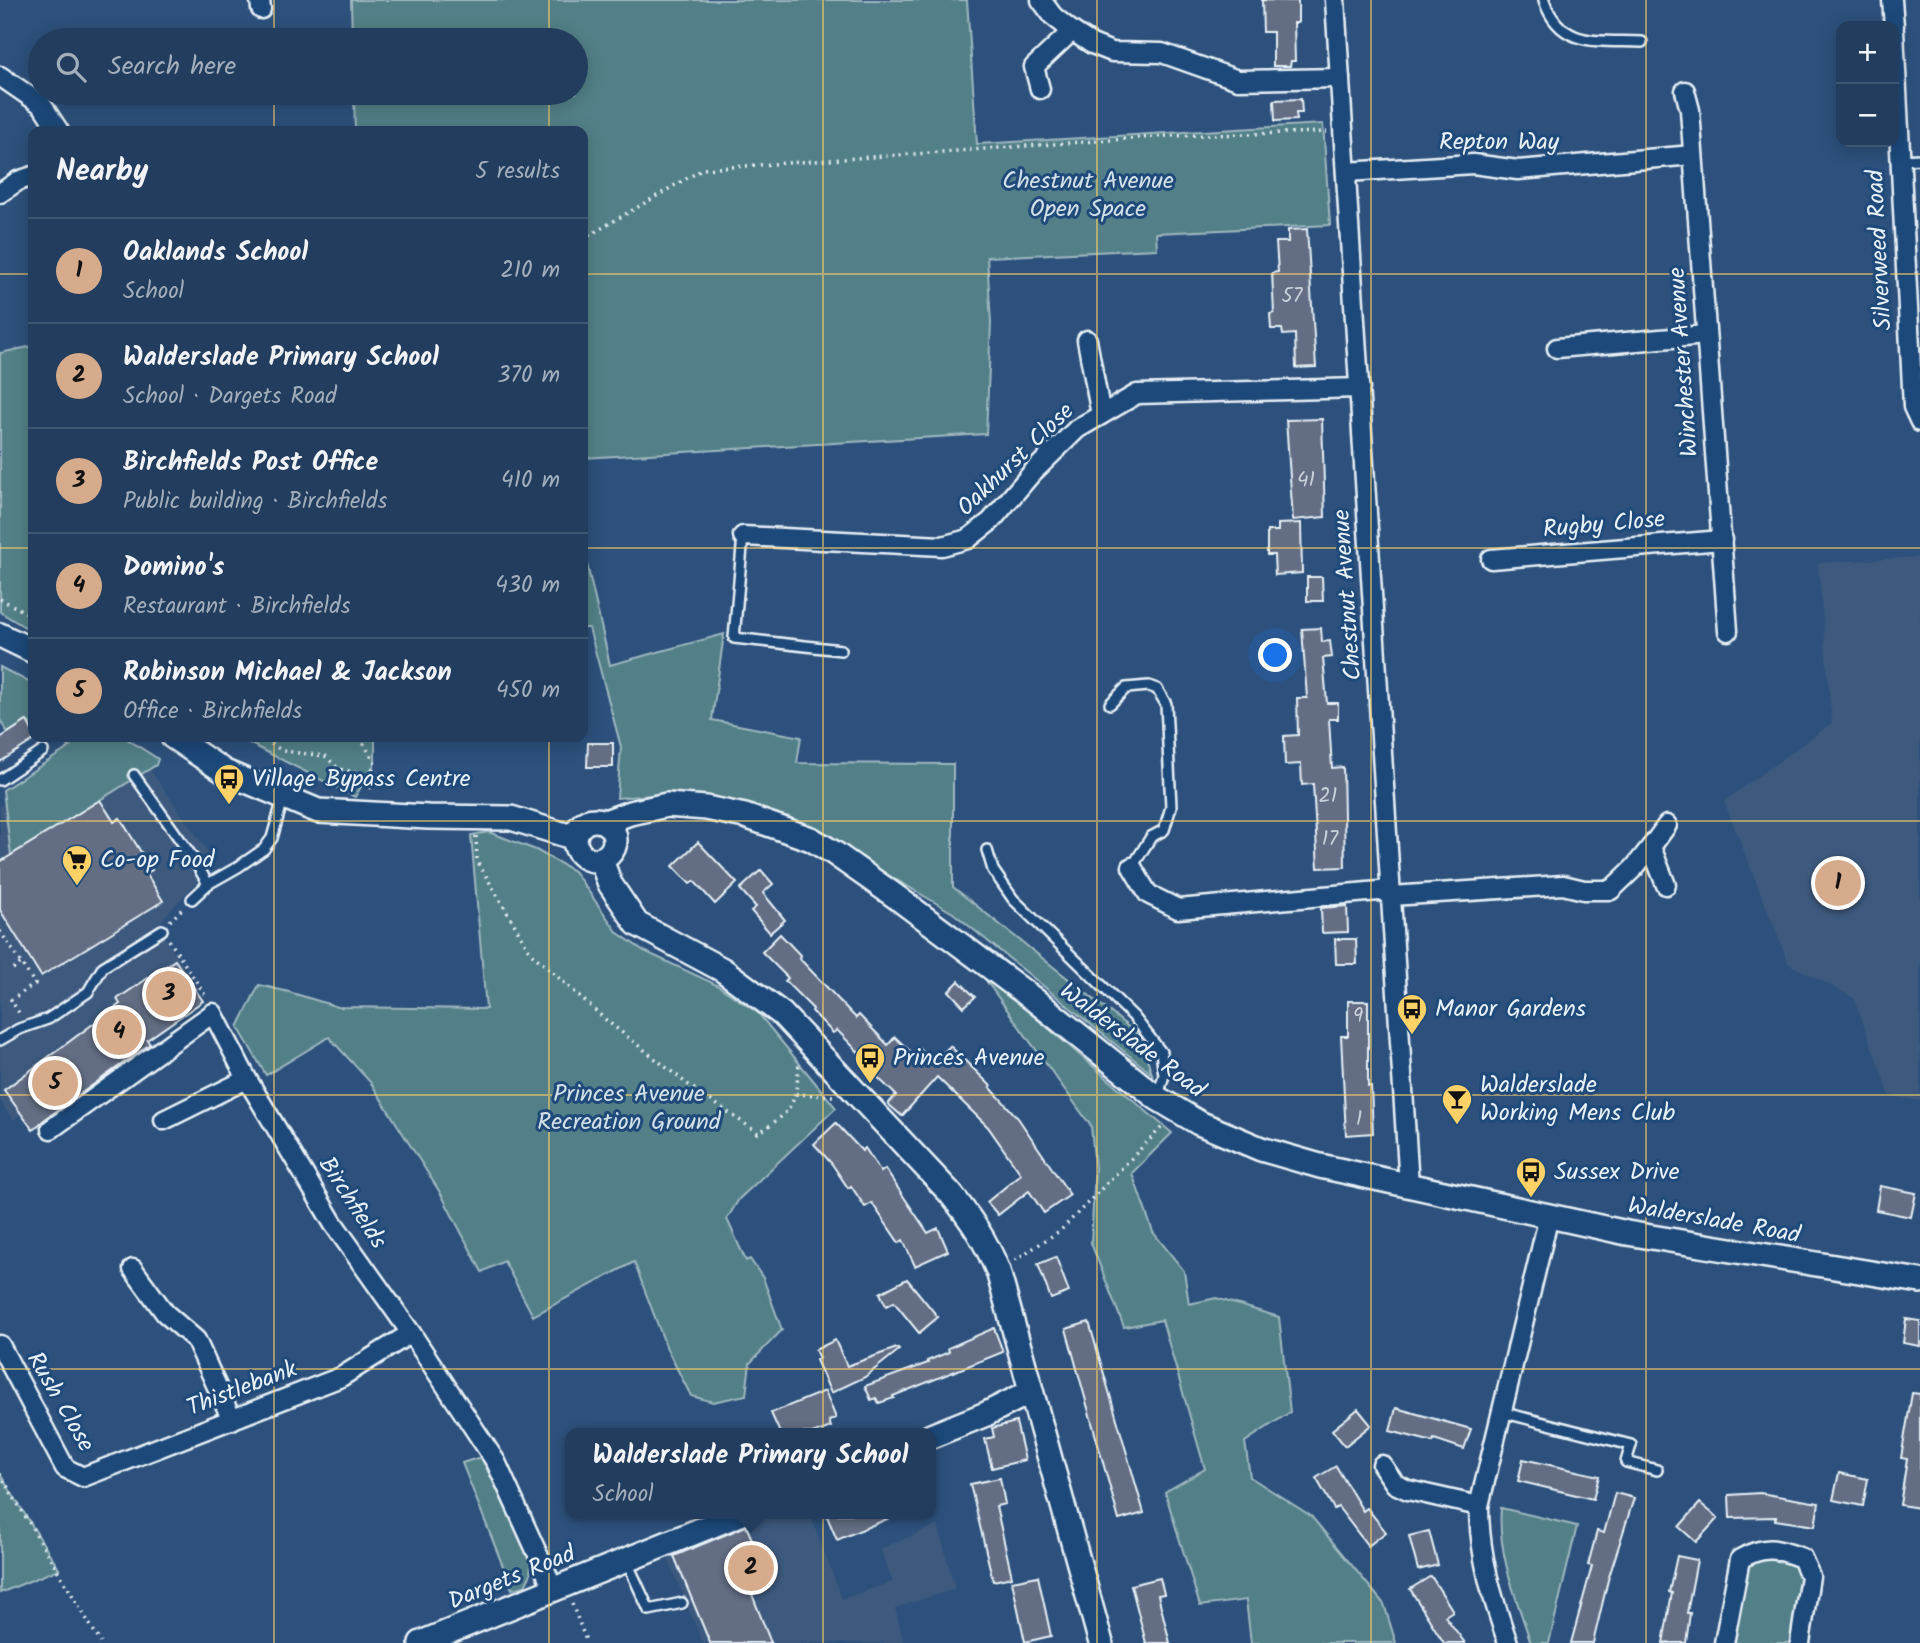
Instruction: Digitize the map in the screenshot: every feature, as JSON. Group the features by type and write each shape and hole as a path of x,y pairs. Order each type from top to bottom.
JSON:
{"street":[{"path":"1041,0 1053,16 1072,31 1092,44 1112,52 1162,53 1238,80 1340,78"},
{"name":"Chestnut Avenue","path":"1335,0 1409,1186"},
{"name":"Silverweed Road","path":"1892,0 1893,21"},
{"path":"1040,89 1034,67 1072,31"},
{"path":"0,76 28,95"},
{"name":"Silverweed Road","path":"1897,84 1915,357 1913,407 1920,422"},
{"name":"Winchester Avenue","path":"1685,91 1690,110 1728,631"},
{"path":"42,105 56,126"},
{"name":"Repton Way","path":"1346,172 1473,164 1518,170 1693,155"},
{"path":"0,193 28,178"},
{"path":"1557,348 1706,335"},
{"path":"1087,340 1101,415"},
{"name":"Oakhurst Close","path":"743,536 942,546 968,539 991,521 1031,474 1077,429 1137,394 1360,388"},
{"name":"Rugby Close","path":"1491,559 1722,540"},
{"path":"0,635 28,649"},
{"path":"180,742 225,772 318,811 511,818 575,838"},
{"name":"Walderslade Road","path":"605,822 629,813 667,805 706,808 745,816 811,839 895,896 1036,1001 1157,1098 1199,1123 1261,1149 1320,1166 1666,1241 1920,1281"},
{"path":"599,820 611,827 616,839 612,852 601,860 582,856 575,838 580,826 599,820"},
{"path":"1132,867 1148,894 1178,909 1391,893 1563,885 1584,890 1611,890 1634,868 1667,825"},
{"path":"1651,847 1666,886"},
{"path":"601,860 610,884 637,924 723,970 782,1014 950,1193 986,1242 998,1271 1101,1643"},
{"path":"51,1129 213,1013"},
{"name":"Birchfields","path":"213,1013 247,1079 333,1223 411,1333 496,1462 559,1587"},
{"path":"164,1120 247,1079"},
{"path":"1508,1643 1485,1568 1479,1538 1479,1506 1549,1216"},
{"path":"133,1269 165,1313 196,1340 232,1420"},
{"name":"Thistlebank","path":"83,1478 341,1377 411,1333"},
{"name":"Rush Close","path":"0,1345 65,1468 83,1478"},
{"path":"936,1434 986,1414 1030,1392"},
{"path":"1382,1465 1395,1484 1402,1487 1479,1506"},
{"name":"Dargets Road","path":"421,1643 728,1519"},
{"path":"1724,1643 1740,1559 1759,1549 1780,1550 1802,1558 1810,1576 1800,1643"}],"lane":[{"path":"1544,0 1552,20 1566,34 1581,39 1642,42"},
{"path":"1900,160 1920,159"},
{"path":"743,536 734,638 841,650"},
{"path":"1110,704 1126,688 1149,686 1157,690 1166,704 1171,807 1164,830 1151,836 1132,867"},
{"path":"0,780 43,751"},
{"path":"134,775 193,858 208,884"},
{"path":"192,898 208,884 264,849 272,838 284,798"},
{"path":"987,850 993,870 1013,899 1134,1017 1161,1052 1164,1074 1157,1098"},
{"path":"0,1040 48,1019 88,992 103,967 162,930"},
{"path":"1501,1412 1631,1445 1626,1462 1657,1470"},
{"path":"626,1560 649,1610 682,1603"}],"path":[{"path":"588,236 702,169 1167,136 1342,131"},
{"path":"0,600 28,614"},
{"path":"268,742 283,751 325,756 339,769 370,775"},
{"path":"363,742 374,763 369,789"},
{"path":"477,861 531,953 606,1020 758,1133 785,1116 796,1094 799,1054"},
{"path":"192,898 162,930 207,997 213,1013"},
{"path":"0,931 35,984 11,1000 27,1026"},
{"path":"13,969 21,964"},
{"path":"998,1271 1061,1230 1177,1111"},
{"path":"0,1474 101,1643"},
{"path":"559,1587 587,1643"}],"shaded area":[{"path":"1920,557 1920,1101 1890,1096 1854,998 1789,964 1724,801 1832,723 1818,563"},
{"path":"137,751 215,862 156,926 199,988 13,1120 0,1101 0,806 66,759"},
{"path":"754,1519 812,1519 842,1599 893,1582 880,1549 938,1525 955,1589 895,1608 904,1643 703,1643 666,1554"}],"green space":[{"name":"Chestnut Avenue Open Space","path":"351,0 967,0 977,144 1323,124 1330,225 1156,233 1157,249 987,257 991,323 986,434 588,458 588,126 355,126 354,105 588,105 588,28 352,28"},
{"path":"28,347 28,629 0,612 0,353"},
{"path":"588,569 610,665 724,634 712,720 801,737 797,763 953,764 953,887 1140,1036 1152,1074 953,913 789,817 702,797 664,794 617,798 621,747 589,628"},
{"path":"0,667 28,681 28,722 8,733 0,720"},
{"path":"62,742 132,742 158,759 156,765 11,855 3,790 70,747"},
{"path":"247,742 375,742 375,763 355,797"},
{"name":"Princes Avenue Recreation Ground","path":"489,832 536,850 574,871 618,933 644,951 717,985 758,1013 836,1108 739,1199 727,1219 746,1261 750,1259 763,1278 782,1330 750,1363 746,1395 713,1402 691,1396 667,1349 634,1262 533,1316 504,1261 482,1272 441,1194 371,1083 329,1037 266,1075 238,1027 259,985 338,1007 486,1009 471,835"},
{"path":"977,968 1172,1133 1132,1173 1153,1232 1184,1271 1189,1304 1216,1298 1279,1317 1290,1412 1245,1442 1250,1477 1311,1516 1384,1604 1396,1643 1251,1643 1246,1600 1200,1606 1165,1492 1205,1469 1162,1320 1124,1327 1091,1243 1095,1169 1091,1126"},
{"path":"481,1457 531,1565 525,1586 512,1589 462,1463"},
{"path":"0,1474 59,1569 0,1593"},
{"path":"1501,1508 1577,1526 1549,1643 1531,1643 1505,1560"},
{"path":"1770,1553 1795,1562 1803,1576 1794,1643 1733,1643 1748,1562"}],"building":[{"path":"1262,0 1298,1 1298,23 1294,23 1295,61 1291,61 1290,66 1273,66 1273,32 1263,32"},
{"path":"1301,99 1302,113 1296,113 1297,120 1275,121 1274,100"},
{"path":"1307,229 1316,367 1296,368 1295,334 1283,335 1282,329 1271,329 1270,314 1274,313 1272,273 1278,272 1276,242 1288,242 1288,230"},
{"path":"1322,419 1325,517 1293,520 1286,420"},
{"path":"1301,523 1302,573 1275,575 1274,555 1267,555 1267,531 1278,531 1278,524"},
{"path":"1307,577 1322,577 1323,601 1307,601"},
{"path":"1321,628 1322,642 1330,641 1332,657 1323,658 1327,703 1338,703 1338,719 1329,719 1332,768 1343,767 1345,867 1318,868 1313,784 1302,785 1301,764 1285,765 1284,736 1298,735 1297,698 1307,698 1302,629"},
{"path":"27,721 28,742 31,742 0,762 0,738"},
{"path":"588,743 613,743 613,767 587,767"},
{"name":"Co-op Food","path":"100,800 114,822 120,818 152,870 146,873 163,901 41,976 0,910 0,862"},
{"path":"698,842 737,883 715,904 694,881 690,884 673,866"},
{"path":"761,870 773,884 763,893 785,920 770,933 751,911 756,907 740,889"},
{"path":"1347,906 1348,932 1322,933 1321,908"},
{"path":"780,934 856,1018 859,1015 888,1045 895,1037 913,1054 919,1048 934,1062 950,1046 991,1086 1018,1118 1070,1195 1044,1213 1029,1191 998,1215 987,1202 1021,1174 988,1127 937,1077 902,1116 888,1104 896,1095 867,1067 870,1064 837,1030 833,1033 812,1011 785,981 788,978 762,952"},
{"path":"1335,939 1356,939 1357,964 1336,964"},
{"path":"175,960 203,1001 147,1040 150,1044 33,1130 4,1090 120,1004 117,999"},
{"path":"959,981 975,997 964,1007 949,991"},
{"path":"1348,1001 1368,1001 1368,1086 1371,1086 1373,1133 1346,1135 1341,1036 1348,1036"},
{"path":"836,1123 862,1151 865,1148 881,1172 885,1169 928,1233 938,1228 948,1251 915,1266 903,1240 899,1243 872,1203 865,1207 851,1186 848,1188 814,1144"},
{"path":"1880,1186 1916,1193 1911,1217 1876,1210"},
{"path":"1056,1257 1069,1292 1051,1299 1038,1264"},
{"path":"907,1279 938,1317 919,1333 894,1302 886,1306 880,1293"},
{"path":"1906,1319 1920,1321 1920,1346 1903,1343"},
{"path":"1089,1322 1144,1513 1119,1520 1066,1329"},
{"path":"994,1328 1003,1352 893,1396 894,1398 879,1403 876,1398 871,1400 865,1386 928,1363 927,1361 949,1352 948,1348"},
{"path":"835,1340 847,1366 897,1348 899,1350 865,1377 831,1393 816,1360 819,1358 815,1350"},
{"path":"825,1391 836,1418 829,1421 831,1427 828,1428 778,1428 771,1413"},
{"path":"1912,1393 1920,1394 1920,1508 1900,1505 1907,1459 1901,1458"},
{"path":"1396,1408 1471,1429 1464,1449 1434,1439 1433,1442 1390,1431"},
{"path":"1358,1409 1371,1425 1345,1446 1332,1430"},
{"path":"1016,1422 1025,1460 992,1468 985,1439 994,1437 992,1428"},
{"path":"1523,1459 1599,1476 1593,1499 1518,1481"},
{"path":"1336,1466 1363,1511 1367,1508 1386,1532 1368,1546 1338,1507 1334,1509 1316,1478"},
{"path":"1839,1473 1868,1479 1863,1506 1833,1500"},
{"path":"1000,1478 1005,1504 996,1506 1012,1577 993,1581 970,1484"},
{"path":"1615,1493 1634,1498 1608,1580 1593,1643 1571,1643 1592,1566 1588,1565 1597,1531 1604,1533"},
{"path":"1760,1493 1819,1503 1815,1526 1775,1520 1776,1517 1730,1518 1729,1495"},
{"path":"1700,1503 1718,1518 1696,1542 1679,1527"},
{"path":"828,1519 887,1519 837,1540"},
{"path":"746,1526 771,1581 750,1589 771,1643 710,1643 674,1556"},
{"path":"1429,1531 1438,1565 1418,1570 1409,1536"},
{"path":"1677,1556 1697,1560 1687,1613 1690,1613 1686,1643 1663,1643 1672,1593 1669,1592"},
{"path":"1038,1576 1051,1636 1025,1642 1012,1581"},
{"path":"1431,1576 1453,1611 1445,1616 1465,1643 1444,1643 1410,1589"},
{"path":"1160,1578 1164,1594 1158,1595 1170,1643 1146,1643 1131,1585"}],"place":[{"name":"Village Bypass Centre","path":"229,806"},
{"name":"Oaklands School","path":"1838,883"},
{"name":"Co-op Food","path":"77,887"},
{"name":"Birchfields Post Office","path":"169,994"},
{"name":"Domino's","path":"119,1032"},
{"name":"Manor Gardens","path":"1412,1036"},
{"name":"Robinson Michael & Jackson","path":"55,1083"},
{"name":"Princes Avenue","path":"870,1085"},
{"name":"Walderslade Working Mens Club","path":"1457,1126"},
{"name":"Sussex Drive","path":"1531,1199"},
{"name":"Walderslade Primary School","path":"751,1568"}]}
